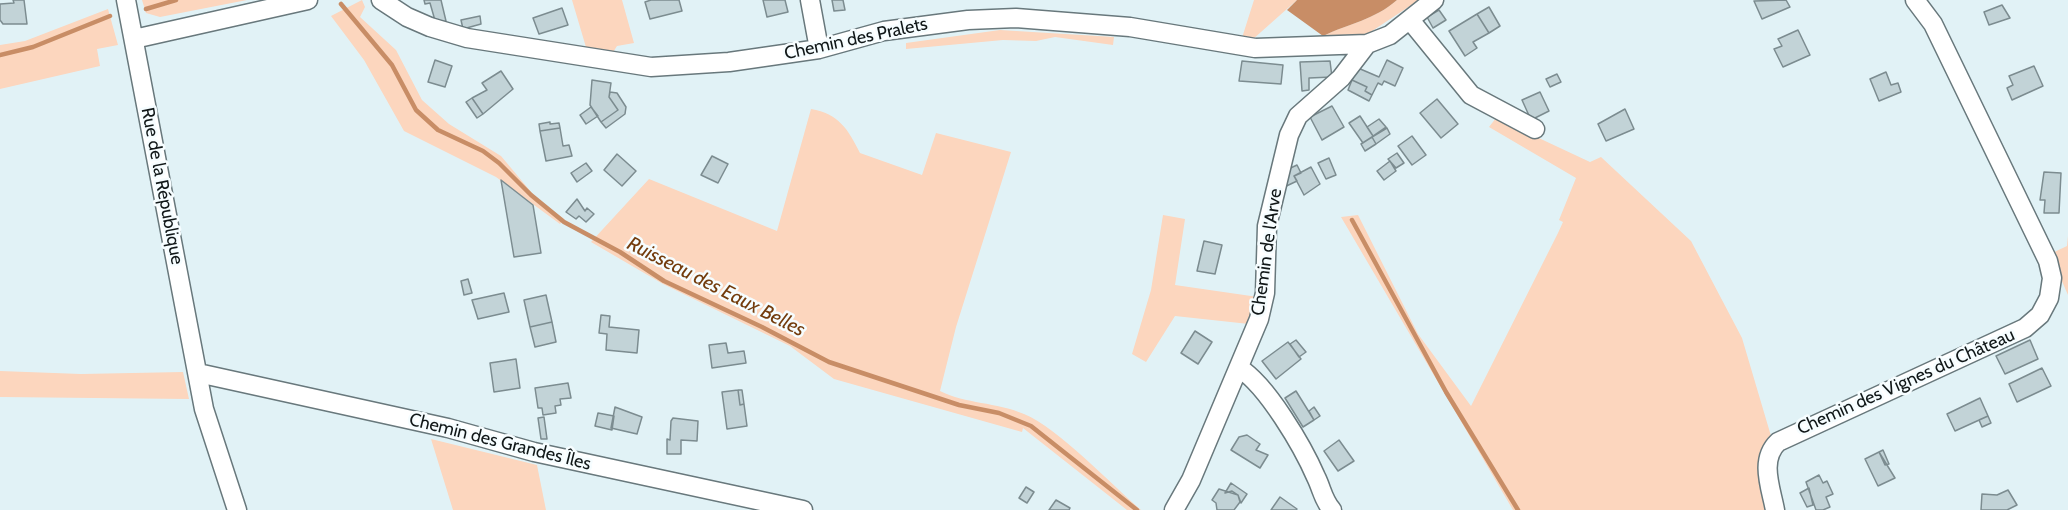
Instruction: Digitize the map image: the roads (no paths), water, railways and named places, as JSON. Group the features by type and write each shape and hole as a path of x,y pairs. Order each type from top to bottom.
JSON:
{"street":[{"name":"Rue de la République","path":"126,0 204,409 237,510"},
{"path":"134,39 308,0"},
{"name":"Chemin des Pralets","path":"381,0 407,17 453,34 487,43 632,66 700,65 819,49 912,25 1016,18 1130,27 1242,47 1302,48 1367,44 1390,34 1434,0"},
{"path":"810,0 819,49"},
{"name":"Chemin des Vignes du Château","path":"1775,510 1767,463 1772,449 1778,442 2025,328 2043,310 2050,292 2050,268 2035,229 1934,24 1915,0"},
{"path":"1410,20 1472,95 1535,129"},
{"name":"Chemin de l'Arve","path":"1174,510 1191,480 1263,305 1267,226 1289,135 1298,116 1341,78 1367,44"},
{"path":"1239,368 1257,381 1265,392 1317,478 1326,504 1332,510"},
{"name":"Chemin des Grandes Îles","path":"198,373 448,428 544,454 803,510"}],"waterway":[{"name":"Ruisseau des Eaux Belles","path":"146,9 176,0"},
{"name":"Ruisseau des Eaux Belles","path":"341,4 392,65 416,110 438,130 483,151 499,163 531,195 564,222 620,252 664,281 762,327 829,362 959,405 999,413 1031,426 1137,510"},
{"name":"Ruisseau des Eaux Belles","path":"0,55 33,47 110,16"},
{"path":"1352,220 1446,392 1518,510"}]}
